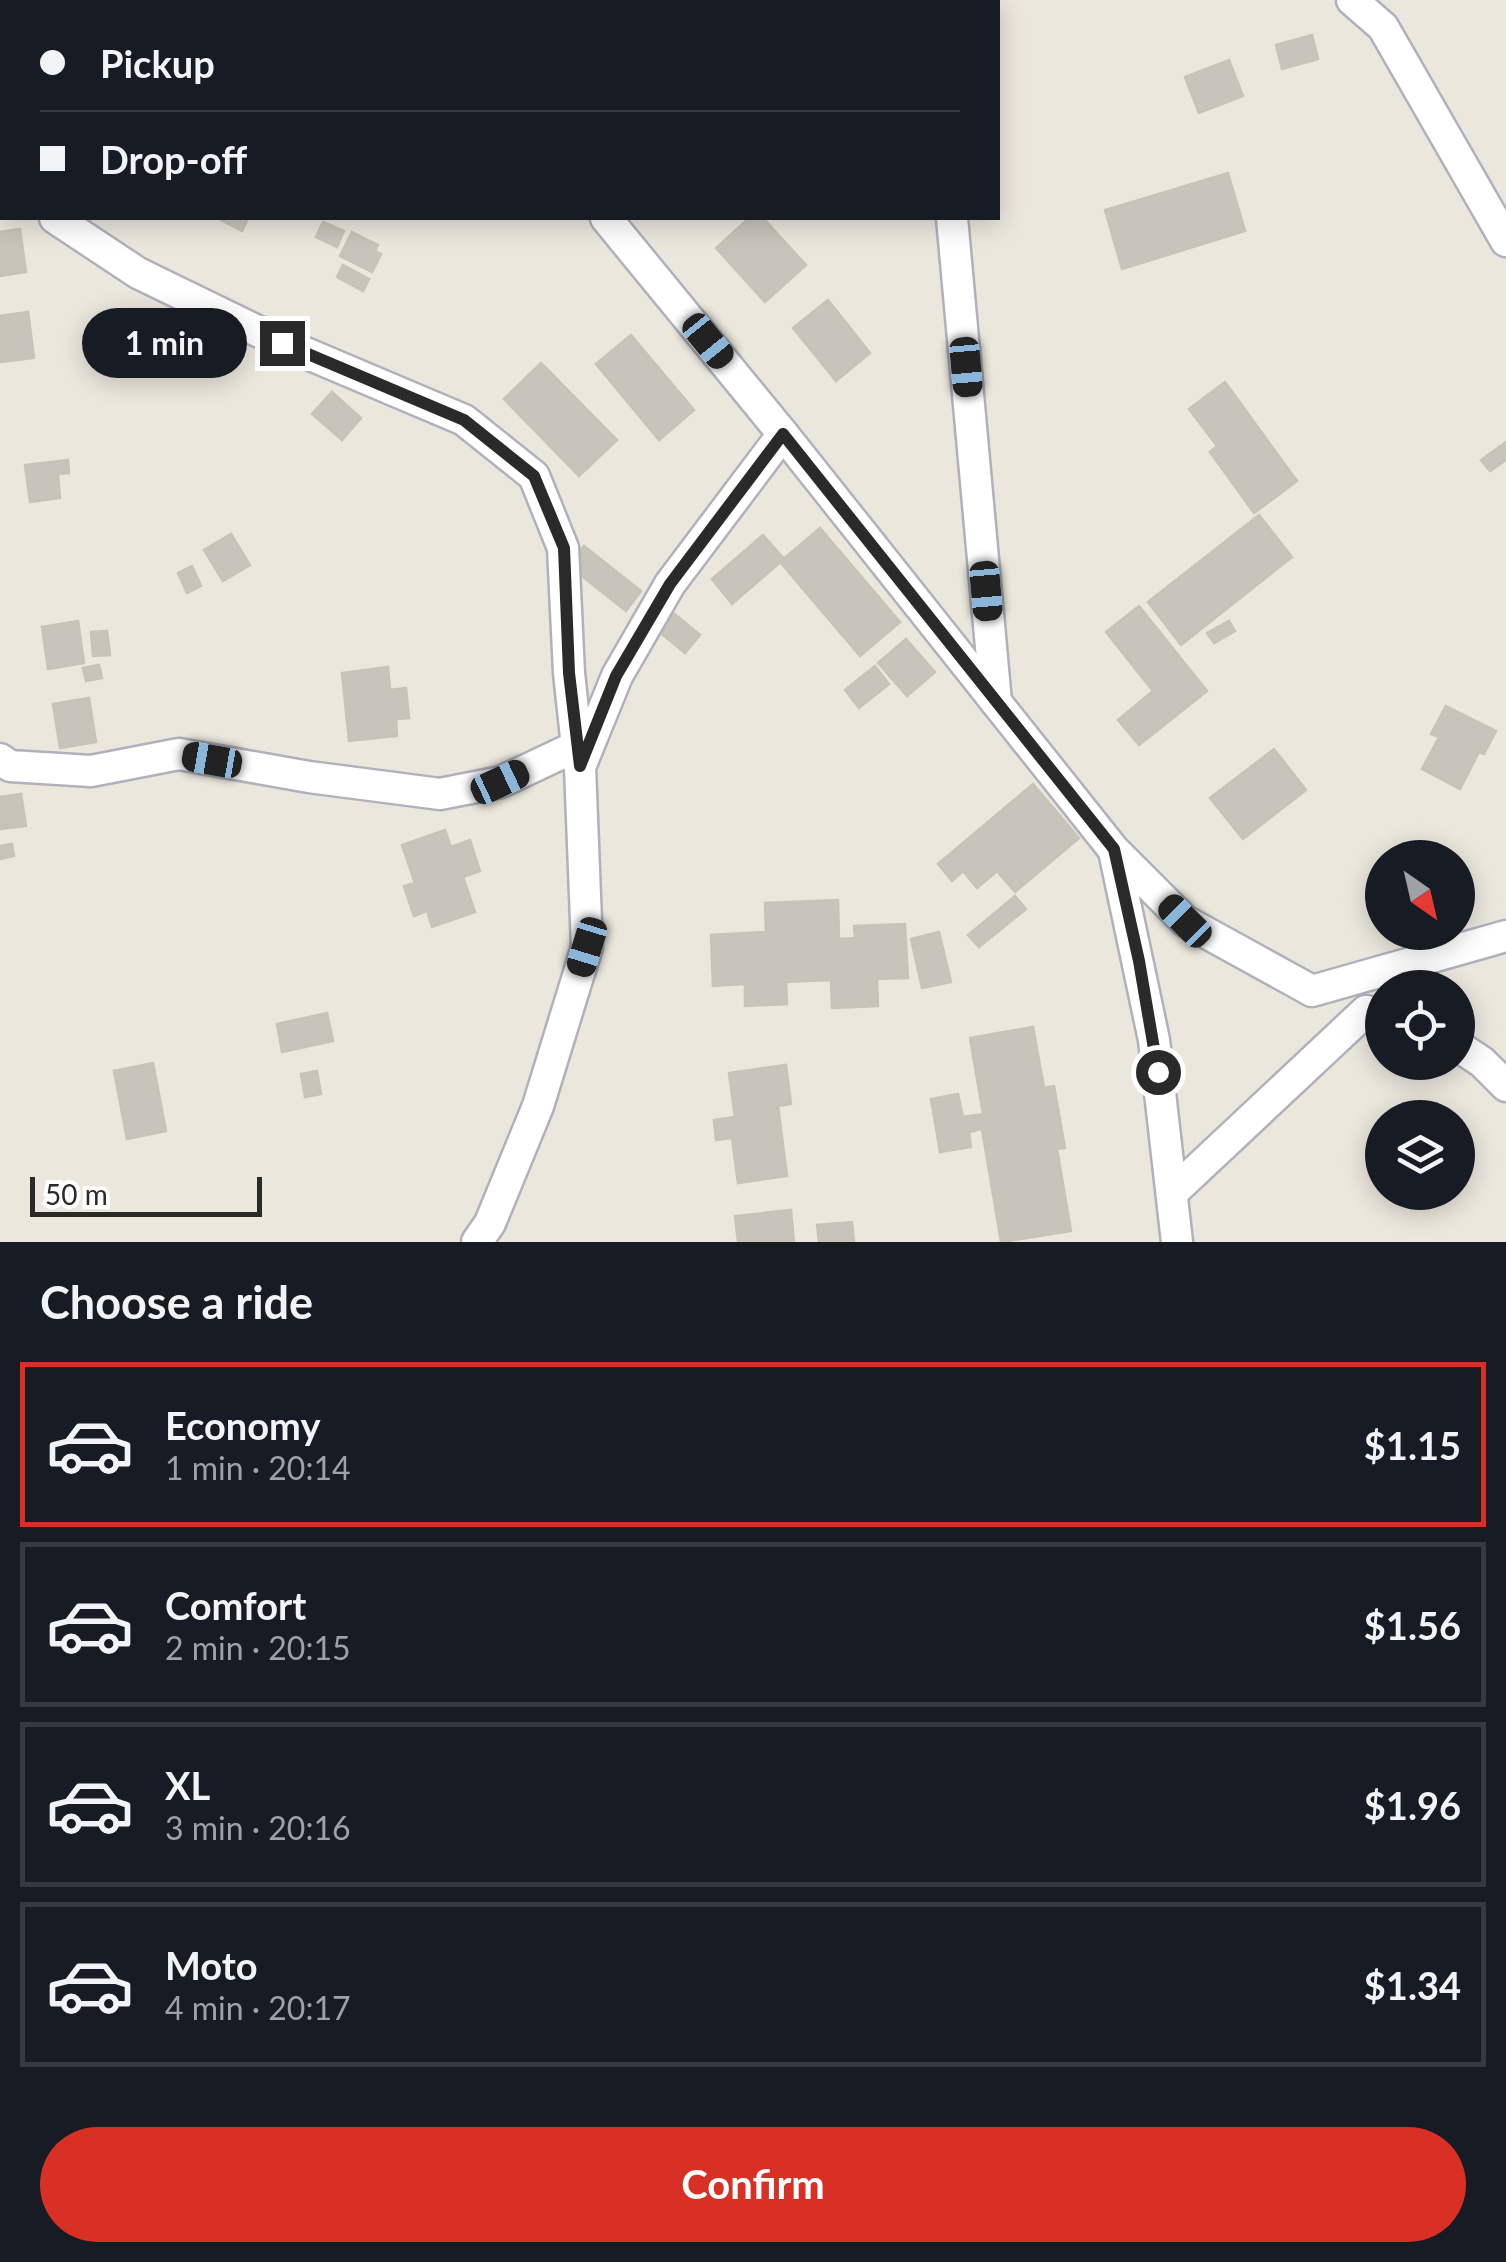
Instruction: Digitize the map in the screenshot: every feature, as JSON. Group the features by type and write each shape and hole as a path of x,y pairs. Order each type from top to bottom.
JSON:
{"street":[{"path":"1352,0 1383,27 1506,242"},
{"path":"59,220 138,273 282,343 464,420 534,476 564,548 587,947 538,1106 490,1223 477,1242"},
{"path":"608,220 1114,849 1185,921 1312,991 1365,1011"},
{"path":"952,220 996,703"},
{"path":"0,760 10,766 91,771 180,754 309,777 440,794 500,782 578,756 616,676 670,584 783,434"},
{"path":"1114,849 1154,1040 1178,1223"},
{"path":"1312,991 1506,936"},
{"path":"1178,1223 1365,1024"},
{"path":"1475,1057 1506,1086"}],"building":[{"path":"1312,35 1318,59 1282,69 1276,45"},
{"path":"1229,60 1243,96 1199,113 1185,77"},
{"path":"1228,173 1245,231 1122,269 1105,210"},
{"path":"221,220 247,220 242,231"},
{"path":"747,220 765,220 806,265 765,302 716,248"},
{"path":"323,222 344,231 337,247 316,237"},
{"path":"20,229 26,272 0,276 0,232"},
{"path":"352,232 378,245 375,251 381,254 372,272 340,256"},
{"path":"343,265 369,279 363,291 337,277"},
{"path":"828,300 870,353 836,381 793,328"},
{"path":"28,312 34,358 0,362 0,316"},
{"path":"225,324 248,342 231,363 208,342"},
{"path":"631,335 694,410 659,440 596,364"},
{"path":"541,363 617,440 579,476 504,399"},
{"path":"1225,382 1297,481 1254,513 1210,452 1217,446 1189,409"},
{"path":"332,392 361,418 342,440 312,414"},
{"path":"1506,442 1506,460 1490,471 1481,460"},
{"path":"68,460 69,473 58,474 60,498 30,502 25,465"},
{"path":"1259,515 1292,557 1181,645 1148,602"},
{"path":"820,528 900,622 860,656 780,562"},
{"path":"231,534 250,565 223,581 204,550"},
{"path":"763,535 784,559 732,604 712,579"},
{"path":"584,546 641,591 626,611 568,565"},
{"path":"192,566 201,586 187,593 178,573"},
{"path":"1139,606 1207,691 1139,745 1118,720 1153,691 1106,632"},
{"path":"666,607 700,635 685,653 651,625"},
{"path":"78,621 84,663 48,669 42,627"},
{"path":"1229,621 1235,631 1214,643 1207,633"},
{"path":"107,631 110,655 93,656 91,632"},
{"path":"906,639 935,672 907,696 878,663"},
{"path":"99,665 102,678 86,681 83,668"},
{"path":"875,666 889,684 859,708 845,690"},
{"path":"388,667 390,690 406,688 409,718 396,719 397,736 349,741 342,673"},
{"path":"89,698 96,742 60,748 53,704"},
{"path":"1446,706 1496,731 1484,754 1479,752 1460,789 1422,769 1439,737 1431,734"},
{"path":"1274,749 1306,790 1243,839 1210,798"},
{"path":"1033,784 1079,838 1015,892 997,871 977,888 963,871 952,881 938,864"},
{"path":"21,794 26,826 0,829 0,797"},
{"path":"445,830 451,847 470,840 480,871 463,877 475,912 432,927 427,911 414,916 404,886 415,883 402,845"},
{"path":"12,844 14,856 0,859 0,846"},
{"path":"1015,896 1026,909 979,947 968,935"},
{"path":"838,900 839,939 855,938 854,926 905,924 908,978 877,979 878,1006 832,1008 831,980 786,982 787,1004 745,1006 745,984 713,986 711,935 766,932 765,903"},
{"path":"939,932 951,982 922,988 911,939"},
{"path":"327,1013 333,1041 282,1052 277,1024"},
{"path":"1033,1027 1044,1088 1054,1086 1065,1148 1057,1149 1071,1231 1001,1242 982,1129 969,1132 971,1147 940,1152 931,1099 958,1094 963,1117 983,1114 970,1038"},
{"path":"153,1063 166,1131 127,1139 114,1071"},
{"path":"786,1065 791,1104 778,1106 787,1176 738,1183 732,1138 716,1140 714,1120 735,1117 729,1073"},
{"path":"317,1071 321,1094 305,1097 301,1074"},
{"path":"791,1210 794,1242 738,1242 735,1216"},
{"path":"852,1222 854,1242 819,1242 817,1225"}],"route":[{"path":"282,343 464,420 534,476 564,548 569,673 580,766 616,676 670,584 783,434 1114,849 1158,1072"}]}
